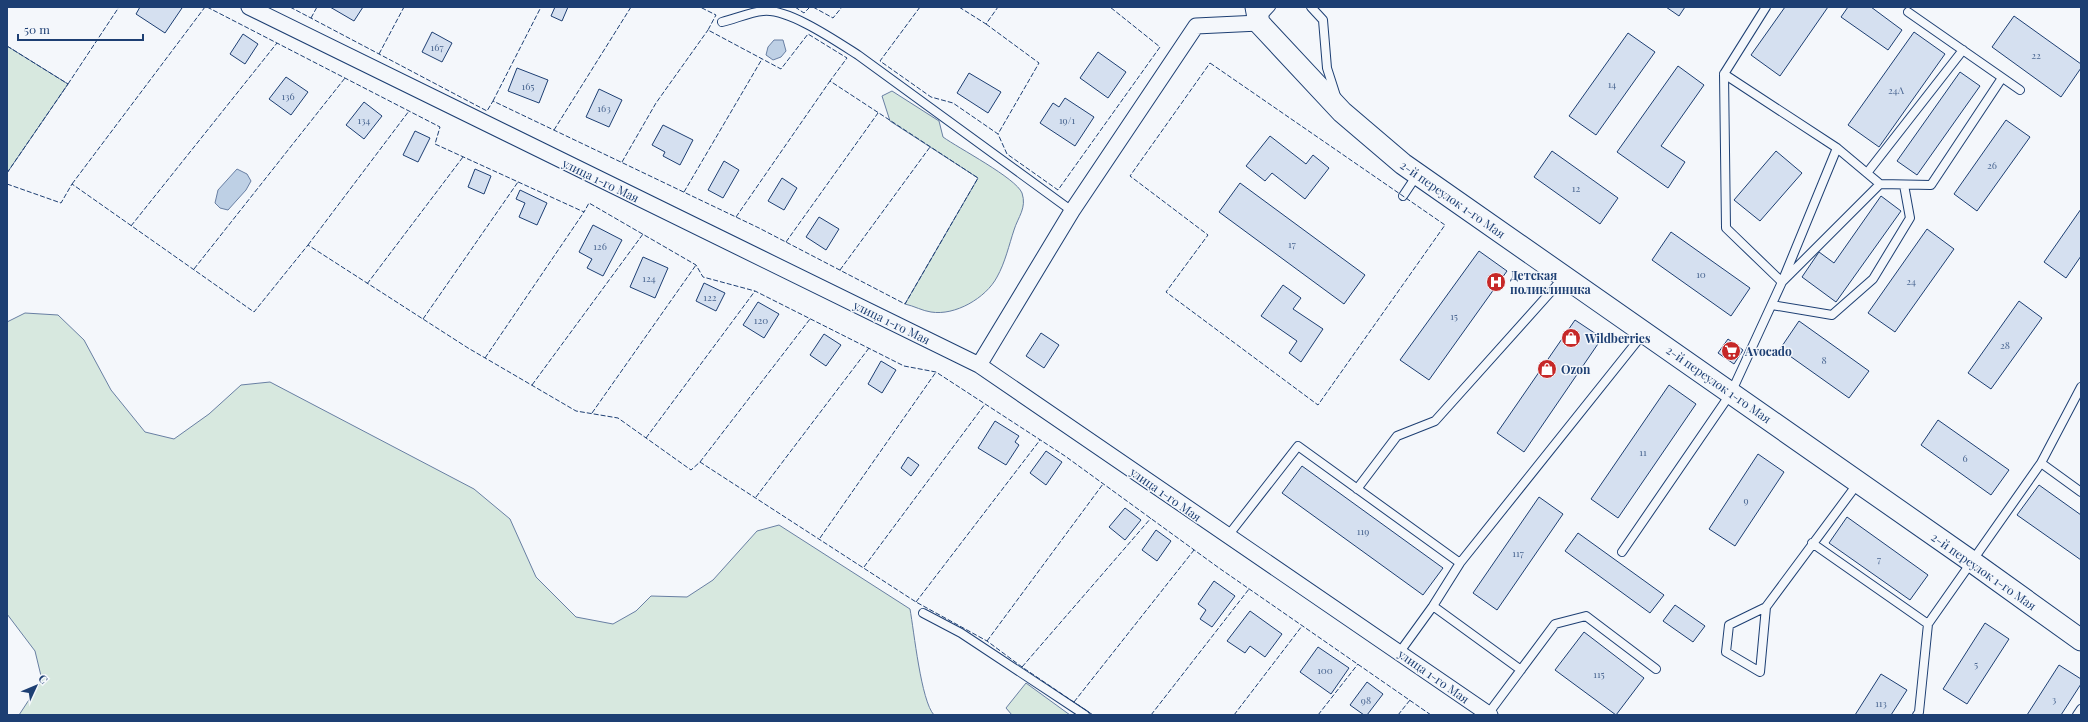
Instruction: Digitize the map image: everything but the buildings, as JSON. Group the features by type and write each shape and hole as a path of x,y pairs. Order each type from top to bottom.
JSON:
{"street":[{"name":"улица 1-го Мая","path":"249,7 979,365 1227,537 1489,715"},
{"path":"979,365 1072,211 1196,26 1262,12"},
{"name":"2-й переулок 1-го Мая","path":"1262,12 1342,112 1372,140 1418,175 1972,561 2081,640"}],"lane":[{"path":"1311,7 1323,20 1327,68 1342,112"},
{"path":"1766,7 1724,74 1726,228 1782,282"},
{"path":"722,22 764,11 793,17 820,31 858,55 1072,211"},
{"path":"1908,12 2020,90"},
{"path":"1867,173 1963,50"},
{"path":"1724,74 1837,148 1880,184 1904,185 1931,185 2002,78"},
{"path":"1622,552 1731,393 1782,282 1837,148"},
{"path":"1403,196 1418,175"},
{"path":"1782,282 1880,184"},
{"path":"1772,305 1832,315 1873,279 1910,218 1904,185"},
{"path":"1357,489 1397,436 1435,421 1565,276"},
{"path":"1399,653 1433,606 1460,563 1644,333"},
{"path":"1917,715 1919,712 1928,624 2041,463 2081,388"},
{"path":"1227,537 1298,446 1460,563"},
{"path":"2041,463 2081,492"},
{"path":"1766,607 1760,672 1726,652 1729,625 1766,607 1858,482"},
{"path":"1812,543 1928,624"},
{"path":"1433,606 1521,670"},
{"path":"923,613 961,633 1085,715"},
{"path":"1489,715 1555,624 1586,616 1656,669"},
{"path":"2077,715 2081,708"}],"shaded area":[{"path":"7,46 68,84 7,173"},
{"path":"892,91 939,121 943,137 1009,179 1022,193 1023,208 1014,230 1005,260 997,277 992,285 978,298 969,304 950,311 940,313 931,312 905,304 978,178 890,121 882,96"},
{"path":"25,313 58,315 84,340 111,390 145,432 174,439 209,414 241,385 270,382 474,489 510,519 536,577 576,617 613,624 636,611 651,596 687,597 713,580 757,531 779,525 910,609 925,696 934,715 19,715 42,680 35,651 7,614 7,322"},
{"path":"1026,683 1070,715 1012,715 1006,708"}],"water":[{"path":"774,40 783,40 786,51 781,57 773,60 766,55 768,47"},
{"path":"237,169 247,174 251,181 246,190 228,210 220,208 215,203 218,190"}],"fence":[{"path":"68,84 119,7"},
{"path":"72,184 205,7"},
{"path":"207,7 440,127 435,144 584,212 589,203 696,265 703,277 755,291 904,366 936,372 1065,456 1219,568 1431,715"},
{"path":"290,7 487,111 493,101 759,228 905,304 978,178 830,81 847,58 808,34 781,69 708,30 716,15 700,7"},
{"path":"311,18 317,7"},
{"path":"379,54 404,7"},
{"path":"493,101 541,7"},
{"path":"554,130 631,7"},
{"path":"795,7 804,13 810,7"},
{"path":"813,7 833,18 842,7"},
{"path":"920,7 880,61 931,97 953,103 998,134 1007,154 1058,190 1160,47 1110,7"},
{"path":"959,7 986,24 998,7"},
{"path":"986,24 1039,63 998,134"},
{"path":"622,162 656,103 708,30"},
{"path":"131,226 277,43"},
{"path":"7,46 68,84 7,173"},
{"path":"684,192 762,59"},
{"path":"1210,63 1445,225 1318,405 1166,292 1208,235 1130,176 1210,63"},
{"path":"194,269 345,78"},
{"path":"736,217 830,81"},
{"path":"308,245 409,111"},
{"path":"786,242 878,113"},
{"path":"840,270 930,147"},
{"path":"367,284 463,157"},
{"path":"423,319 518,182"},
{"path":"7,184 61,203 72,184 254,312 308,245 468,348 576,411 618,418 691,470 700,462 916,602 987,641 1022,667 1093,715"},
{"path":"485,358 584,212"},
{"path":"532,385 643,234"},
{"path":"592,413 696,265"},
{"path":"646,438 755,291"},
{"path":"700,462 810,319"},
{"path":"756,497 869,348"},
{"path":"820,538 936,372"},
{"path":"864,567 985,404"},
{"path":"916,602 1040,440"},
{"path":"987,641 1103,484"},
{"path":"1022,667 1151,518"},
{"path":"1074,702 1194,550"},
{"path":"1151,715 1249,589"},
{"path":"1234,715 1302,626"},
{"path":"1318,715 1358,664"},
{"path":"1398,715 1410,700"}],"place":[{"name":"Детская поликлиника","path":"1496,282"},
{"name":"Wildberries","path":"1571,338"},
{"name":"Avocado","path":"1731,351"},
{"name":"Ozon","path":"1547,369"}]}
